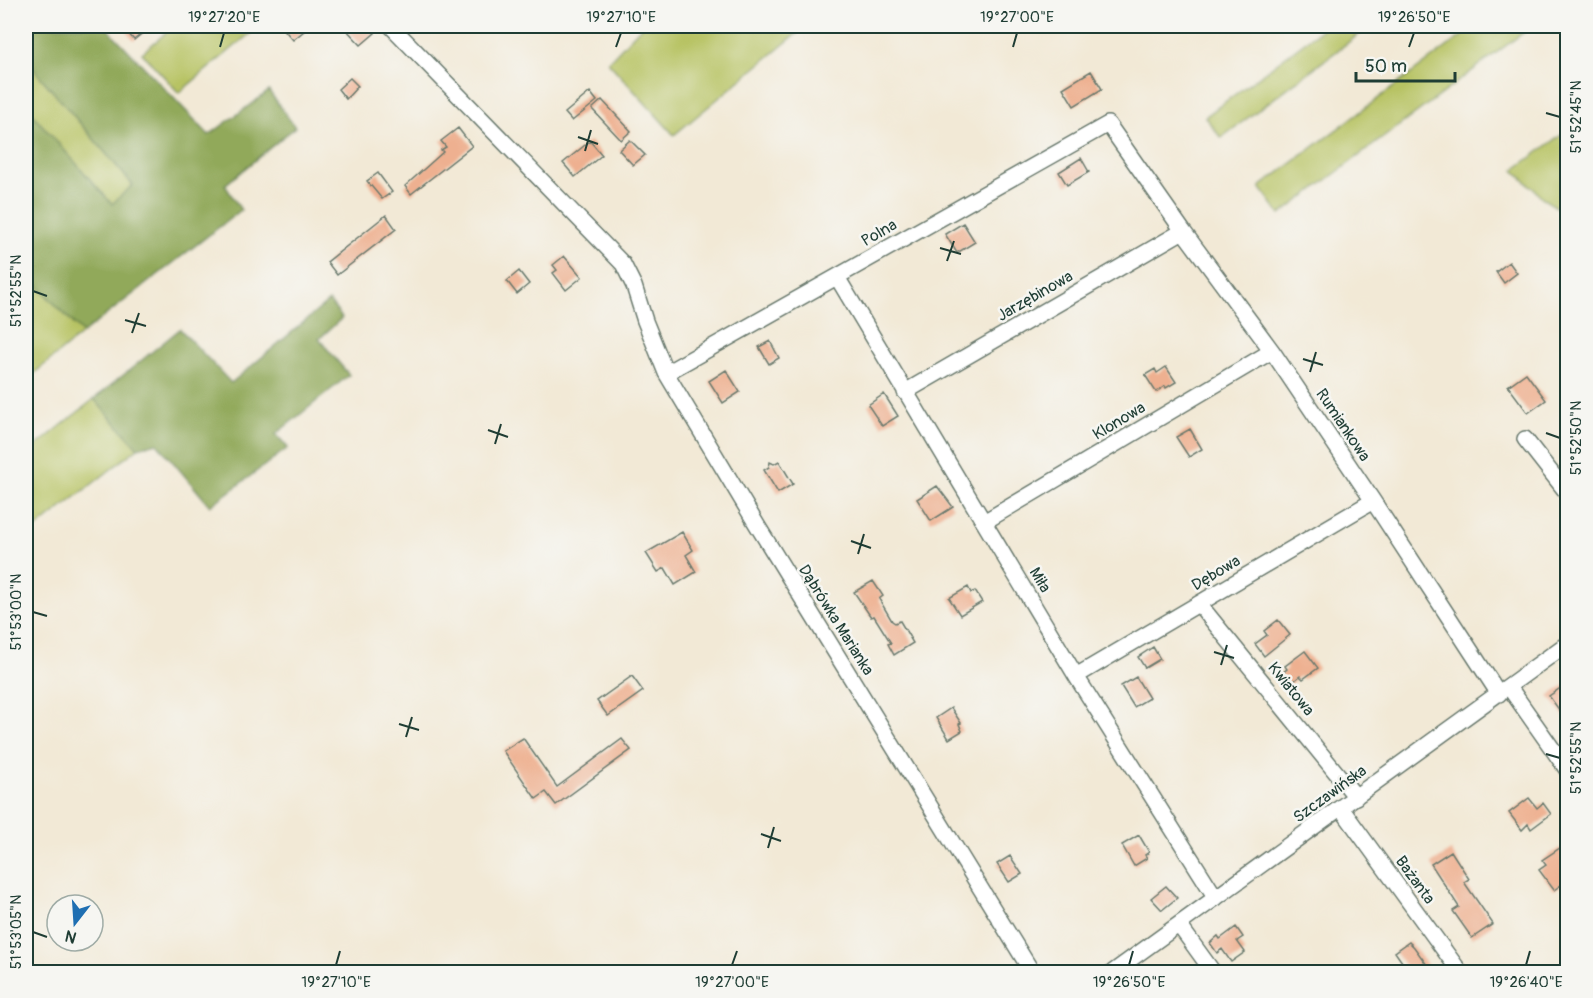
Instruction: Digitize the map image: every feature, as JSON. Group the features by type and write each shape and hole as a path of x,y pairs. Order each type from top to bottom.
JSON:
{"street":[{"name":"Dąbrówka Marianka","path":"391,26 614,253 630,276 652,341 666,373 1032,972"},
{"name":"Rumiankowa","path":"1108,124 1183,231 1272,351 1504,690 1568,771"},
{"name":"Polna","path":"666,373 1108,124"},
{"name":"Jarzębinowa","path":"905,392 1183,231"},
{"name":"Miła","path":"837,277 1076,676 1216,898"},
{"name":"Klonowa","path":"984,522 1272,351"},
{"path":"1525,439 1568,494"},
{"name":"Dębowa","path":"1076,676 1373,501"},
{"name":"Kwiatowa","path":"1199,604 1356,797"},
{"name":"Szczawińska","path":"1113,972 1568,643"},
{"name":"Bażanta","path":"1341,808 1460,972"},
{"path":"1179,925 1213,972"}],"green space":[{"path":"26,26 105,26 209,135 269,91 295,127 225,185 241,210 83,333 26,271 26,107 112,204 133,185 26,60"},
{"path":"174,26 259,26 179,93 142,53"},
{"path":"642,26 806,26 674,135 608,62"},
{"path":"1326,26 1370,26 1221,138 1205,117"},
{"path":"1475,26 1532,26 1280,215 1260,187"},
{"path":"26,60 133,185 112,204 26,107"},
{"path":"1567,131 1567,214 1545,200 1514,170"},
{"path":"26,271 83,333 26,380"},
{"path":"329,301 342,318 319,339 349,375 276,434 288,448 210,506 157,443 138,448 94,399 180,329 231,383"},
{"path":"94,399 138,448 26,536 26,454"}],"building":[{"path":"135,26 151,26 134,40 127,32"},
{"path":"281,26 310,26 293,40"},
{"path":"343,26 368,26 375,33 361,45"},
{"path":"1091,71 1102,89 1074,106 1063,88"},
{"path":"350,78 358,86 346,99 338,89"},
{"path":"590,92 597,101 572,121 565,113"},
{"path":"602,100 631,131 621,140 592,109"},
{"path":"458,128 472,146 411,194 405,186 443,152 441,150 446,147 441,141"},
{"path":"630,140 645,155 633,165 619,150"},
{"path":"590,141 602,155 575,177 563,163"},
{"path":"1081,158 1089,172 1067,185 1059,172"},
{"path":"378,173 392,192 382,199 367,181"},
{"path":"386,215 396,229 337,275 327,262"},
{"path":"963,223 975,242 957,253 945,234"},
{"path":"564,256 582,277 566,290 553,273 557,270 553,265"},
{"path":"1509,262 1517,273 1504,283 1496,272"},
{"path":"519,271 529,284 517,294 507,281"},
{"path":"770,341 779,358 769,364 759,347"},
{"path":"1166,367 1176,382 1156,392 1145,375 1155,369 1157,373"},
{"path":"726,370 740,392 723,403 709,381"},
{"path":"1526,373 1546,400 1528,413 1508,386"},
{"path":"884,394 898,416 882,426 868,405"},
{"path":"1190,429 1202,449 1189,457 1176,437"},
{"path":"779,461 793,484 778,493 764,470 769,467 770,462 774,464"},
{"path":"937,486 953,507 931,521 917,499"},
{"path":"682,532 693,550 686,555 696,572 675,585 665,568 658,572 646,553"},
{"path":"873,581 883,596 879,599 892,621 895,623 900,621 913,643 894,655 888,644 891,643 874,616 871,617 854,592"},
{"path":"968,587 971,593 975,591 982,602 960,615 949,598"},
{"path":"1278,620 1290,635 1264,656 1255,644 1267,635 1264,631"},
{"path":"1153,647 1160,659 1145,668 1138,657"},
{"path":"1305,651 1318,668 1303,679 1300,676 1289,685 1281,674 1287,669 1285,666"},
{"path":"632,676 643,691 608,716 597,701"},
{"path":"1136,677 1149,698 1134,707 1121,686"},
{"path":"1568,683 1568,722 1549,696"},
{"path":"951,708 961,723 959,724 962,731 949,739 936,718"},
{"path":"523,738 557,787 622,739 631,750 556,805 546,792 536,799 503,751"},
{"path":"1529,798 1537,808 1543,803 1551,814 1531,829 1528,824 1522,830 1509,813"},
{"path":"1139,835 1149,852 1145,855 1147,858 1134,866 1122,845"},
{"path":"1560,848 1568,859 1568,895 1561,885 1554,890 1539,870 1546,865 1542,860"},
{"path":"1451,851 1469,879 1464,882 1493,924 1472,938 1453,911 1459,907 1431,864"},
{"path":"1010,856 1022,874 1009,882 997,864"},
{"path":"1166,886 1177,898 1162,910 1151,898"},
{"path":"1236,927 1243,937 1237,941 1245,952 1231,962 1222,949 1217,953 1210,943 1218,936 1220,939"},
{"path":"1409,942 1432,972 1409,972 1395,952"}]}
